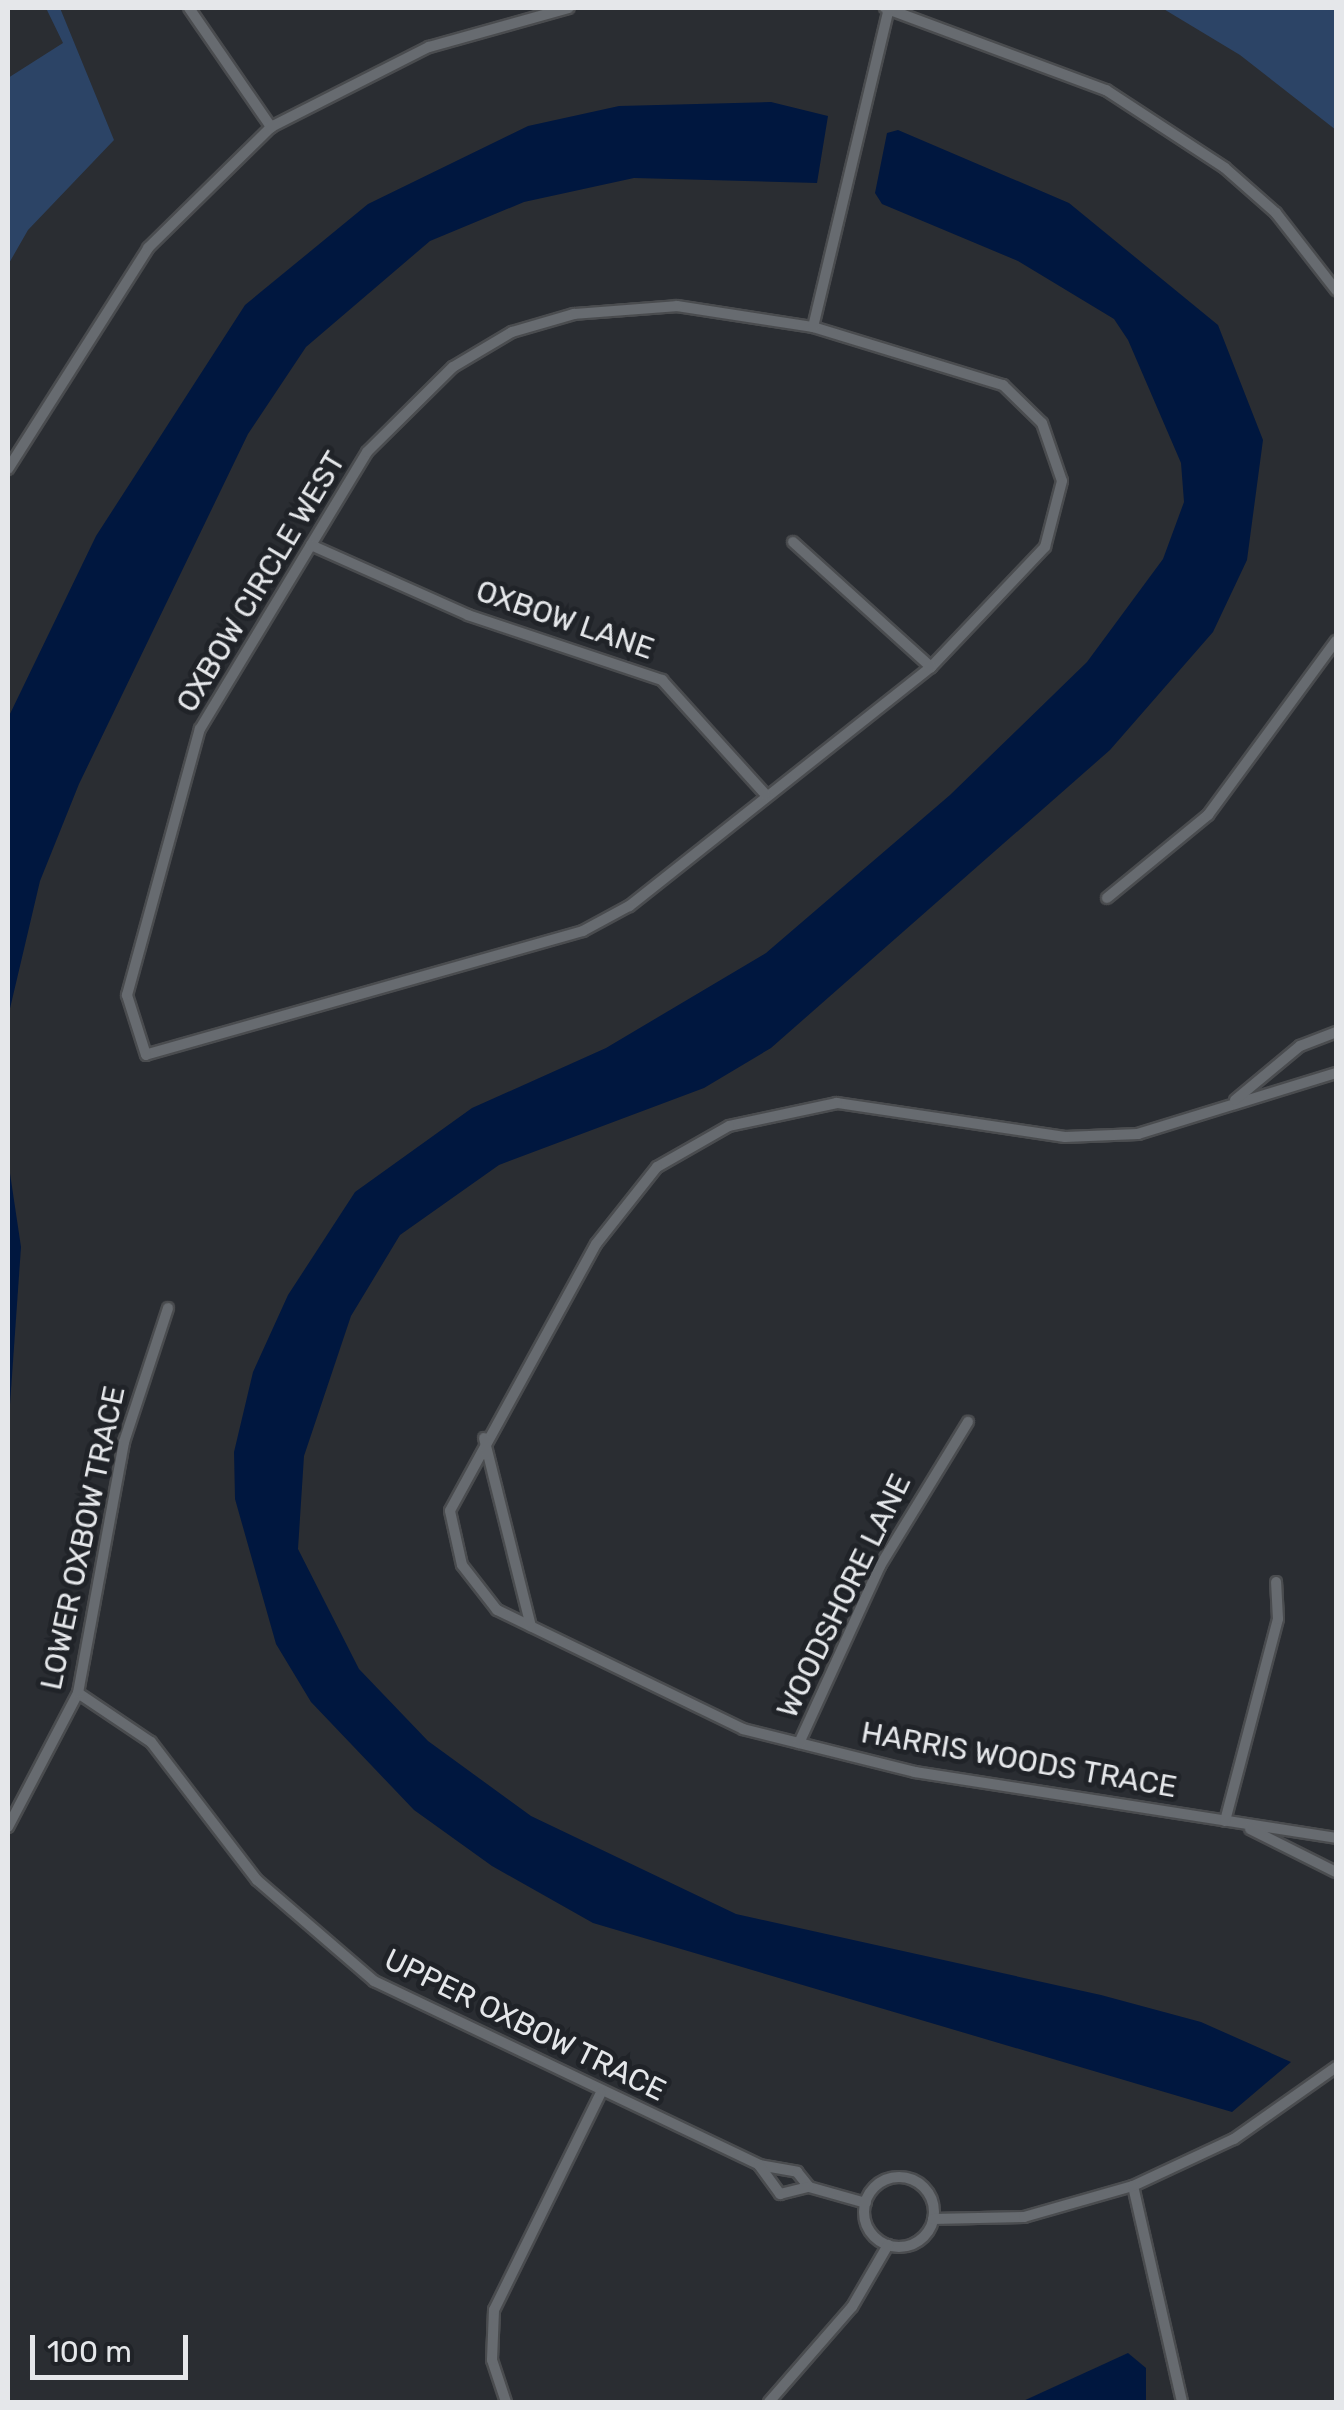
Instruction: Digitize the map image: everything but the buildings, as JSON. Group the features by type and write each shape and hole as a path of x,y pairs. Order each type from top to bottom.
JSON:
{"street":[{"path":"189,8 271,127"},
{"path":"8,469 148,248 271,127 429,47 569,8"},
{"path":"813,327 888,8 1121,100 1276,212 1336,290"},
{"name":"OXBOW CIRCLE WEST","path":"677,306 813,327 1003,384 1042,423 1062,481 1045,547 930,667 765,794 629,906 583,930 146,1055 127,996 200,729 311,545 407,408 512,332 574,314 677,306"},
{"path":"793,542 930,667"},
{"name":"OXBOW LANE","path":"311,545 468,615 662,680 765,794"},
{"path":"1107,898 1208,814 1336,641"},
{"name":"HARRIS WOODS TRACE","path":"1235,1101 1300,1046 1336,1032"},
{"name":"HARRIS WOODS TRACE","path":"1336,1073 1106,1136 837,1103 728,1126 657,1167 630,1196 453,1492 451,1536 476,1588 531,1626 742,1729 915,1772 1336,1838"},
{"name":"LOWER OXBOW TRACE","path":"8,1826 78,1693 124,1442 168,1308"},
{"name":"WOODSHORE LANE","path":"800,1743 880,1566 968,1422"},
{"path":"484,1438 531,1626"},
{"path":"1225,1821 1278,1619 1276,1582"},
{"name":"UPPER OXBOW TRACE","path":"78,1693 151,1742 257,1880 332,1953 601,2093 759,2165 797,2172 809,2188"},
{"name":"HARRIS WOODS TRACE","path":"1225,1821 1336,1872"},
{"path":"933,2219 1024,2217 1132,2186 1234,2138 1336,2067"},
{"path":"506,2402 492,2360 494,2310 601,2093"},
{"name":"UPPER OXBOW TRACE","path":"759,2165 780,2194 809,2188 866,2204"},
{"path":"906,2178 930,2195 933,2219 914,2244 888,2245 866,2225 866,2204 877,2184 906,2178"},
{"path":"1132,2186 1182,2402"},
{"path":"769,2402 852,2307 888,2245"}],"shaded area":[{"path":"46,8 60,8 114,140 28,230 8,265 8,78 63,43"},
{"path":"1162,8 1336,8 1336,130 1240,55"},
{"path":"771,102 828,116 817,183 634,178 524,202 430,241 306,347 248,434 79,784 40,881 8,1017 8,718 96,536 245,305 368,204 528,126 619,106"},
{"path":"898,130 1069,203 1218,325 1263,440 1247,560 1213,632 1110,750 771,1048 704,1088 499,1165 400,1235 351,1316 304,1456 298,1549 359,1669 428,1741 531,1816 736,1914 1101,1995 1201,2022 1291,2062 1232,2112 593,1923 492,1866 414,1810 311,1702 276,1644 235,1499 234,1452 253,1372 288,1295 355,1192 472,1108 606,1048 766,953 950,795 1087,662 1163,559 1184,502 1181,463 1128,340 1114,319 1018,261 882,204 875,193 887,133"},
{"path":"8,1160 21,1247 8,1433"},
{"path":"1128,2353 1146,2368 1146,2402 1021,2402"}]}
